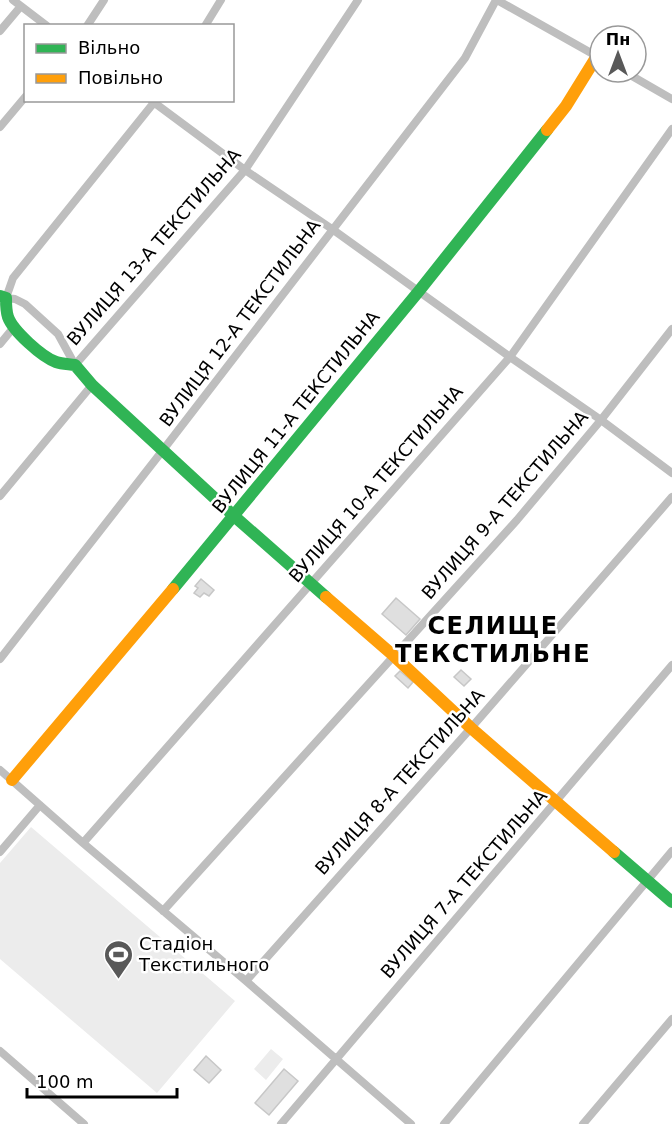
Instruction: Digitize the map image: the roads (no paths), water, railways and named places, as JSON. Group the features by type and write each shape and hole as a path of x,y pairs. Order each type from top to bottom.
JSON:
{"street":[{"path":"88,24 104,0"},
{"path":"206,24 221,0"},
{"name":"ВУЛИЦЯ 13-А ТЕКСТИЛЬНА","path":"75,364 245,170 358,0"},
{"path":"496,0 588,51"},
{"name":"ВУЛИЦЯ 12-А ТЕКСТИЛЬНА","path":"0,659 465,58 496,0"},
{"path":"0,31 17,3 44,24"},
{"name":"ВУЛИЦЯ 11-А ТЕКСТИЛЬНА","path":"12,780 419,291 566,106 588,72"},
{"path":"645,84 672,99"},
{"path":"0,127 24,98"},
{"path":"75,364 55,362 28,341 8,318 3,297 13,278 153,102"},
{"path":"155,102 245,170 601,420 672,473"},
{"name":"ВУЛИЦЯ 10-А ТЕКСТИЛЬНА","path":"83,843 510,357 672,129"},
{"path":"3,297 25,304 58,334 75,364 92,385 234,516 394,656 471,728 672,902"},
{"path":"0,344 14,327"},
{"name":"ВУЛИЦЯ 9-А ТЕКСТИЛЬНА","path":"163,911 517,520 601,420 672,329"},
{"path":"0,496 92,385"},
{"name":"ВУЛИЦЯ 8-А ТЕКСТИЛЬНА","path":"246,981 672,497"},
{"name":"ВУЛИЦЯ 7-А ТЕКСТИЛЬНА","path":"280,1124 672,665"},
{"path":"0,770 411,1124"},
{"path":"0,852 40,805"},
{"path":"444,1124 672,851"},
{"path":"583,1124 672,1019"},
{"path":"0,1051 84,1124"}],"place":[{"name":"Стадіон Текстильного","path":"118,980"}],"district":[{"name":"СЕЛИЩЕ ТЕКСТИЛЬНЕ","path":"493,640"}]}
